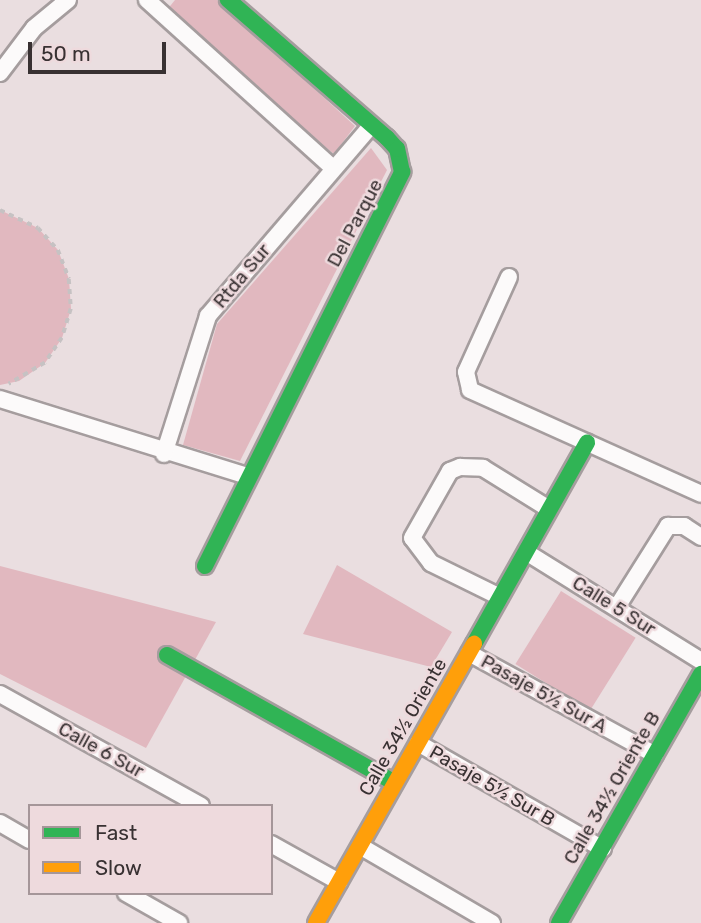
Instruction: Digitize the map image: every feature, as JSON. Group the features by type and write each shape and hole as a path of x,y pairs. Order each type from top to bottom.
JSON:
{"street":[{"path":"0,73 27,36 68,0"},
{"path":"148,0 333,168"},
{"name":"Del Parque","path":"205,566 247,476 401,183 397,149 228,0"},
{"name":"Rtda Sur","path":"164,453 208,316 371,126"},
{"path":"509,277 464,382 470,390 701,494"},
{"path":"0,399 164,453 247,476"},
{"name":"Calle 34½ Oriente","path":"316,923 587,443"},
{"path":"500,597 432,563 412,538 450,471 460,467 483,468 549,509"},
{"path":"617,607 668,526 684,526 701,537"},
{"name":"Calle 5 Sur","path":"526,551 701,661"},
{"name":"Pasaje 5½ Sur A","path":"469,653 655,755"},
{"path":"167,655 395,783"},
{"name":"Calle 34½ Oriente B","path":"559,923 701,674"},
{"name":"Calle 6 Sur","path":"0,694 197,804"},
{"name":"Pasaje 5½ Sur B","path":"418,743 603,849"},
{"path":"0,823 28,838"},
{"path":"273,845 339,882"},
{"path":"360,846 492,923"},
{"path":"130,895 180,923"}],"path":[{"path":"0,211 38,228 58,250 69,279 71,309 62,338 45,363 19,381 0,386"}],"shaded area":[{"path":"175,0 217,0 355,126 334,154 162,16"},
{"path":"371,148 387,170 240,461 183,445 217,324"},
{"path":"0,210 38,228 58,250 69,279 71,309 62,338 45,363 19,381 0,385"},
{"path":"337,565 452,632 431,667 303,634"},
{"path":"0,566 216,622 146,748 0,674"},
{"path":"561,591 636,638 590,711 515,664"}],"traffic: fast":[{"path":"205,566 402,172 397,149 387,138 228,0"},
{"path":"474,644 587,443"},
{"path":"167,655 395,783"},
{"path":"559,923 701,674"}],"traffic: slow":[{"path":"316,923 474,644"}]}
